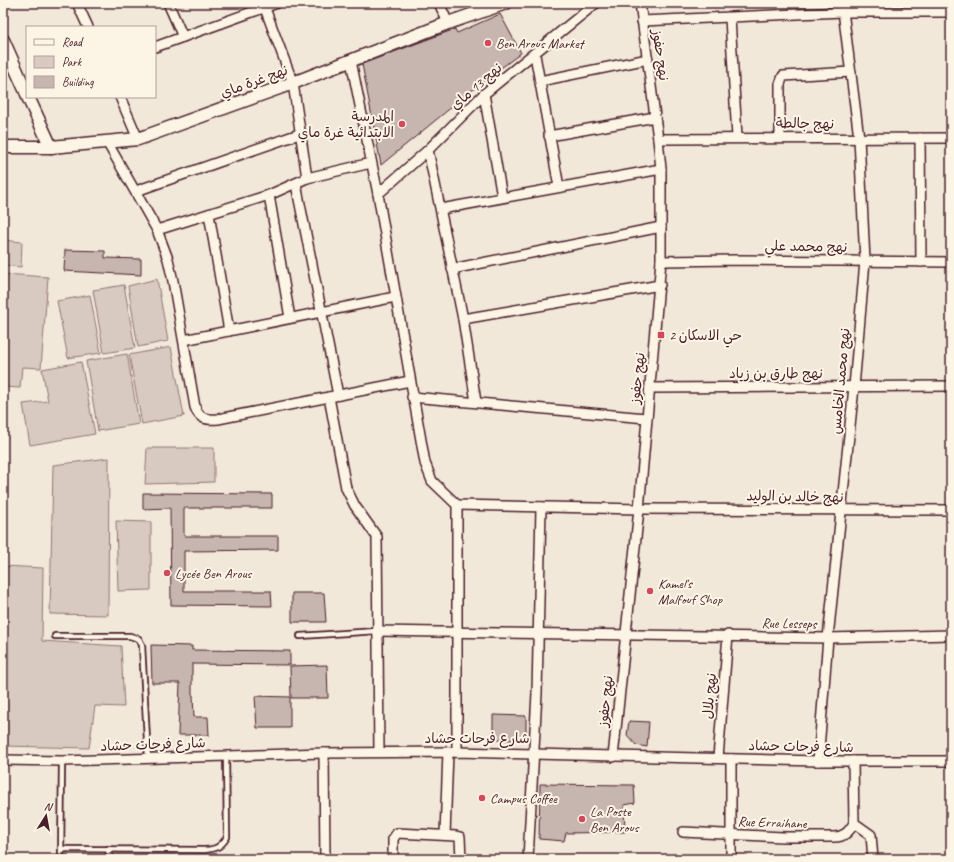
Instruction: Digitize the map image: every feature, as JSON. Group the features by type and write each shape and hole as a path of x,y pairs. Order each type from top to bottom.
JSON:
{"street":[{"path":"77,3 88,26"},
{"path":"168,3 183,37"},
{"path":"156,47 264,5 277,3"},
{"path":"439,3 448,23"},
{"name":"نهج غرة ماي","path":"3,147 50,147 138,138 293,83 448,23 506,3"},
{"name":"نهج 13 ماي","path":"378,194 428,150 484,94 535,55 596,3"},
{"name":"نهج حفوز","path":"613,757 640,509 646,418 660,285 661,261 661,169 640,3"},
{"path":"264,5 293,83 299,134 307,178"},
{"path":"642,21 730,18 843,8 951,12"},
{"name":"نهج محمد الخامس","path":"818,761 828,638 854,387 865,261 859,138 843,8"},
{"path":"730,18 737,137"},
{"path":"3,40 26,92"},
{"path":"535,55 559,187"},
{"path":"540,81 648,59"},
{"path":"351,60 378,194 412,397 428,474 440,491 457,506 458,632 452,752 445,835"},
{"path":"780,137 780,84 783,76 851,72"},
{"path":"484,94 502,197"},
{"path":"28,98 50,147"},
{"path":"120,98 138,138"},
{"path":"549,136 655,117"},
{"path":"136,192 299,134"},
{"name":"نهج جالطة","path":"658,139 737,137 951,138"},
{"path":"920,138 921,262"},
{"path":"107,142 157,230 174,281 195,407 200,416 206,420 218,420 410,381"},
{"path":"428,150 462,319 476,402"},
{"path":"157,230 269,195 307,178 371,163"},
{"path":"441,209 661,169"},
{"path":"296,184 338,395"},
{"path":"269,195 290,318"},
{"path":"209,214 229,331"},
{"path":"452,270 661,227"},
{"name":"نهج محمد علي","path":"661,261 746,260 951,262"},
{"path":"462,319 660,285"},
{"path":"184,340 395,297"},
{"name":"نهج طارق بن زياد","path":"650,388 951,386"},
{"path":"329,397 346,488 355,506 377,538 379,752"},
{"path":"412,397 646,418"},
{"name":"نهج خالد بن الوليد","path":"457,506 640,509 951,510"},
{"path":"528,859 537,693 541,507"},
{"name":"Rue Lesseps","path":"377,631 626,633 828,638 951,635"},
{"name":"نهج بلال","path":"718,758 728,635"},
{"name":"شارع فرحات حشاد","path":"3,760 62,761 324,753 452,752 818,761 951,761"},
{"path":"324,753 325,859"},
{"path":"731,759 731,859"},
{"path":"853,761 854,823 871,834 873,859"},
{"name":"Rue Erraihane","path":"683,832 782,837 841,837 847,834 854,823"},
{"path":"393,859 393,840 397,833 460,837 461,859"}],"lane":[{"path":"300,636 377,631"},
{"path":"55,636 130,636 139,639 142,645 148,759"},
{"path":"61,849 205,850 214,849 222,845 227,837 226,756"},
{"path":"61,859 62,761"},
{"path":"108,849 110,859"}],"green space":[{"path":"3,240 22,242 21,267 3,265"},
{"path":"3,274 48,277 41,368 22,367 20,388 3,387"},
{"path":"157,279 168,341 138,347 128,286"},
{"path":"124,285 135,348 104,353 93,290"},
{"path":"90,295 101,353 68,358 57,301"},
{"path":"171,347 184,416 142,424 129,355"},
{"path":"127,354 139,424 98,431 86,361"},
{"path":"81,362 95,434 30,445 23,404 48,401 42,369"},
{"path":"147,448 214,448 214,482 145,484"},
{"path":"109,458 108,615 50,614 53,465"},
{"path":"116,521 151,522 151,590 118,591"},
{"path":"3,566 43,568 42,641 121,646 124,707 95,706 89,748 3,746"}],"building":[{"name":"المدرسة الابتدائية غرة ماي","path":"500,14 521,53 481,83 381,165 362,64 455,29 457,33"},
{"path":"65,250 105,251 105,258 141,259 141,275 64,271"},
{"path":"143,493 272,494 272,508 184,508 184,536 278,536 278,550 184,551 184,591 271,591 272,606 171,605 170,508 143,509"},
{"path":"292,593 324,593 326,622 292,622"},
{"path":"151,645 192,646 192,650 290,651 290,665 192,664 194,717 208,717 209,735 178,735 180,683 152,683"},
{"path":"327,665 328,698 291,698 290,666"},
{"path":"255,696 290,697 290,728 257,728"},
{"path":"493,715 526,716 526,740 493,740"},
{"path":"629,721 649,722 647,747 636,745 627,735"},
{"name":"La Poste Ben Arous","path":"540,784 634,785 635,803 624,805 625,832 566,833 564,841 539,839"}],"place":[{"name":"Ben Arous Market","path":"488,43"},
{"name":"المدرسة الابتدائية غرة ماي","path":"402,124"},
{"name":"حي الاسكان 2","path":"661,335"},
{"name":"Lycée Ben Arous","path":"167,573"},
{"name":"Kamel's Malfouf Shop","path":"650,591"},
{"name":"Campus Coffee","path":"482,798"},
{"name":"La Poste Ben Arous","path":"582,819"}]}
